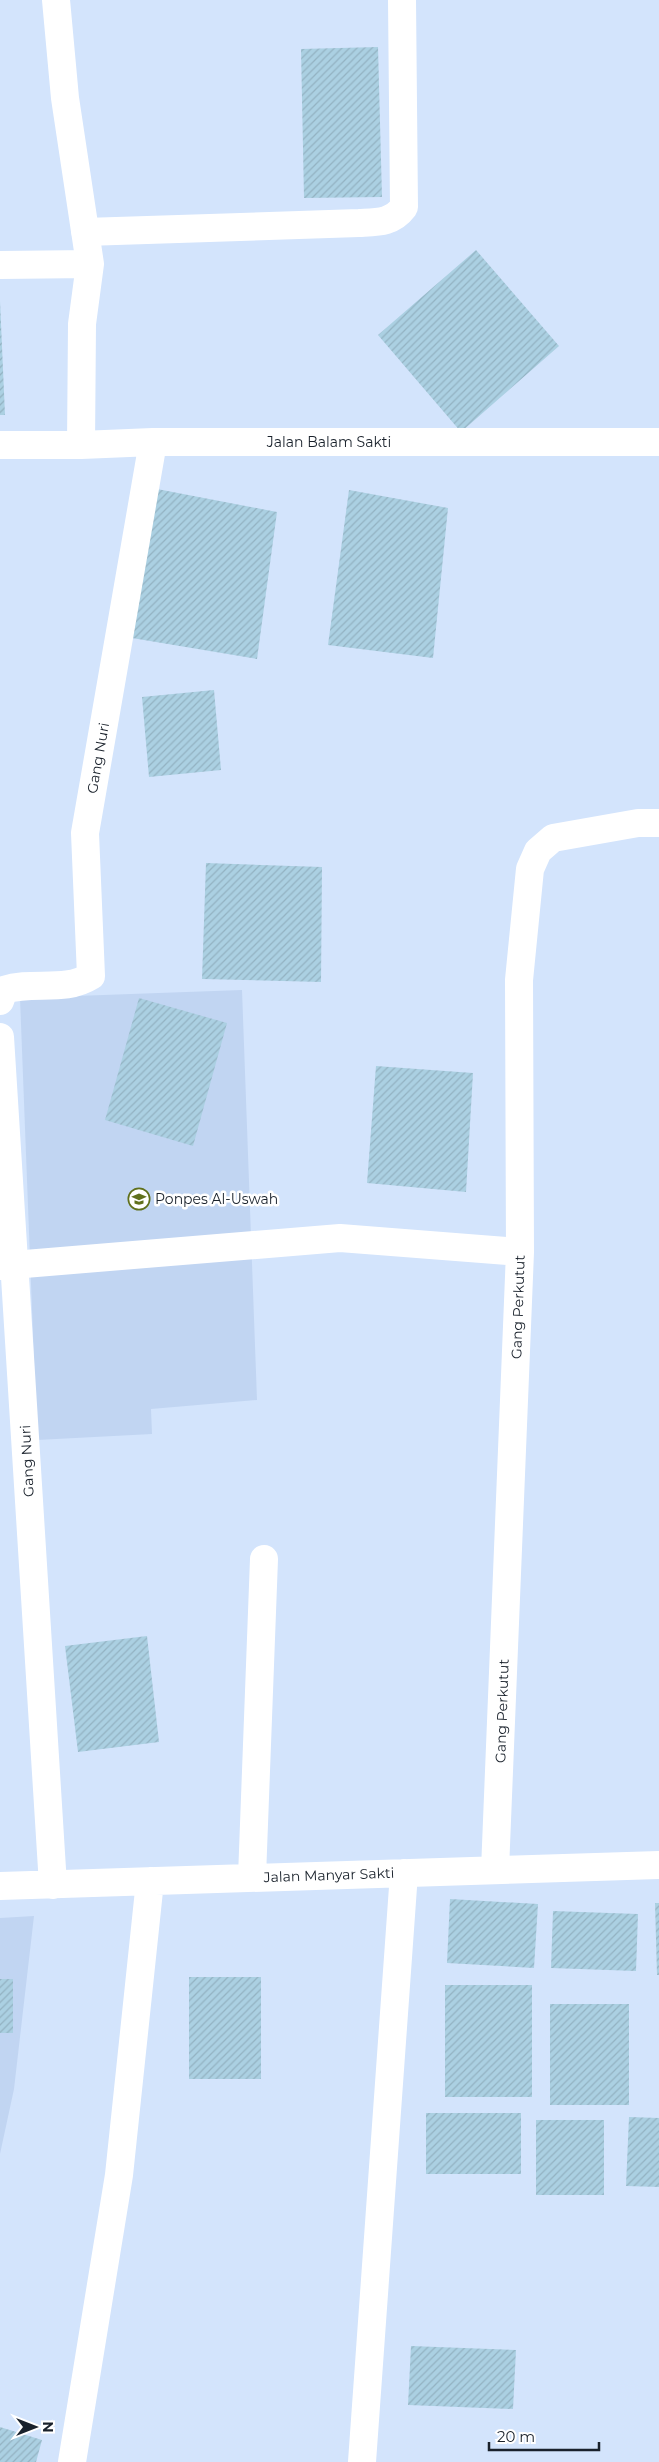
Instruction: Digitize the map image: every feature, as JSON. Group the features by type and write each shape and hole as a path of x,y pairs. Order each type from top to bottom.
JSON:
{"street":[{"path":"56,0 65,98 90,264 82,324 81,445"},
{"path":"85,232 359,223 387,221 398,216 404,207 402,0"},
{"path":"0,265 90,264"},
{"name":"Jalan Balam Sakti","path":"0,445 81,445 153,442 659,442"},
{"name":"Gang Nuri","path":"0,1001 4,990 13,987 66,986 81,983 92,976 85,833 153,442"},
{"name":"Gang Perkutut","path":"495,1870 520,1252 519,980 530,869 538,851 553,838 648,823"},
{"name":"Gang Nuri","path":"0,1037 8,1265 53,1885"},
{"path":"8,1265 340,1238 520,1252"},
{"path":"252,1877 264,1559"},
{"name":"Jalan Manyar Sakti","path":"0,1886 659,1865"},
{"path":"362,2462 404,1873"},
{"path":"72,2462 119,2175 150,1881"}],"shaded area":[{"name":"Ponpes Al-Uswah","path":"242,990 257,1400 151,1409 152,1434 37,1440 20,998"},
{"path":"34,1916 14,2089 0,2154 0,1918"}],"building":[{"path":"378,47 382,197 304,198 301,49"},
{"path":"476,250 559,346 461,432 378,335"},
{"path":"0,301 5,415 0,415"},
{"path":"157,489 277,512 257,659 132,638"},
{"path":"349,490 448,508 433,658 328,645"},
{"path":"214,690 221,770 149,777 142,697"},
{"path":"206,863 322,867 321,982 202,979"},
{"path":"139,998 227,1023 193,1146 105,1120"},
{"path":"376,1066 473,1073 466,1192 367,1183"},
{"path":"147,1636 159,1742 78,1752 65,1646"},
{"path":"450,1899 538,1904 534,1968 447,1963"},
{"path":"655,1903 659,1903 659,1975 657,1975"},
{"path":"553,1911 638,1914 636,1971 551,1968"},
{"path":"189,1977 261,1977 261,2079 189,2079"},
{"path":"0,1979 13,1979 13,2033 0,2033"},
{"path":"445,1985 532,1985 532,2097 445,2097"},
{"path":"550,2004 629,2004 629,2105 550,2105"},
{"path":"426,2113 521,2113 521,2174 426,2174"},
{"path":"629,2117 659,2118 659,2187 626,2186"},
{"path":"536,2120 604,2120 604,2195 536,2195"},
{"path":"411,2346 516,2350 513,2409 408,2405"},
{"path":"0,2427 42,2440 36,2462 0,2462"}],"place":[{"name":"Ponpes Al-Uswah","path":"139,1199"}]}
